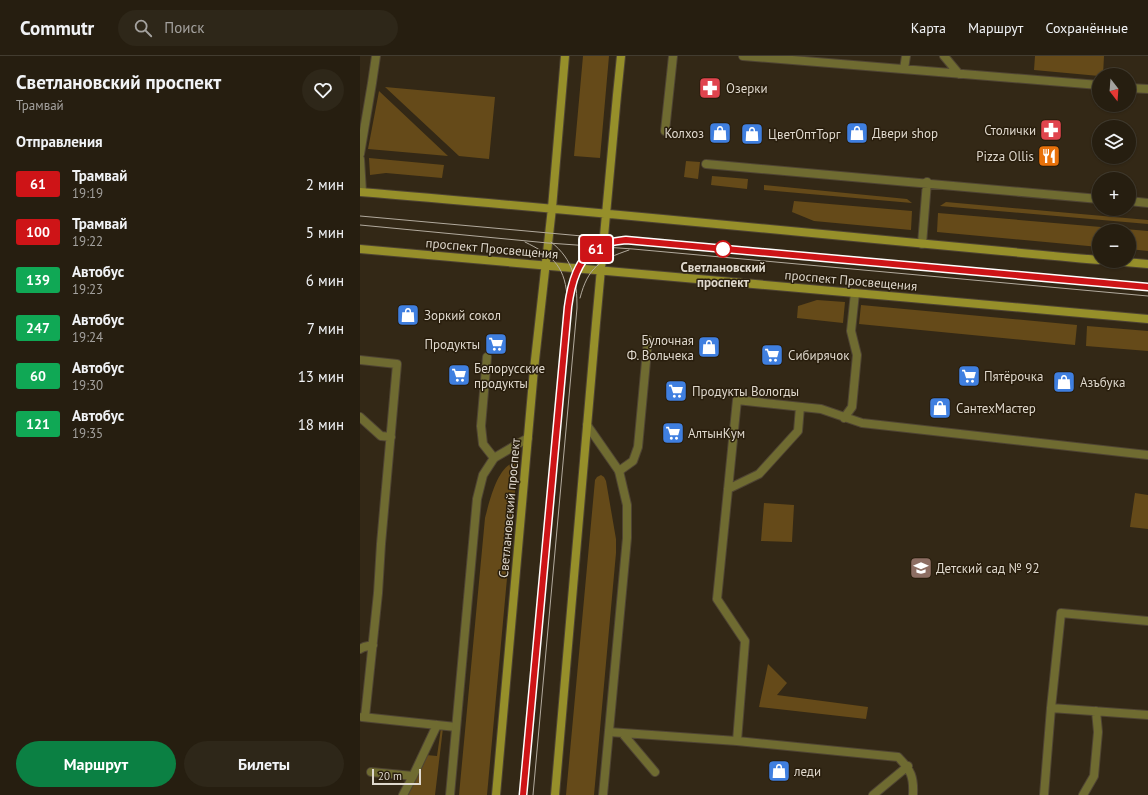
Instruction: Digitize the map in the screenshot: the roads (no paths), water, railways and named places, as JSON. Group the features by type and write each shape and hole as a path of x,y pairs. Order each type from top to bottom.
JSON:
{"main road":[{"name":"Светлановский проспект","path":"496,795 528,438 552,208 565,56"},
{"path":"555,795 616,95 622,56"},
{"path":"361,192 552,208 1092,259"},
{"name":"проспект Просвещения","path":"360,249 1148,319"},
{"path":"1136,263 1148,264"}],"street":[{"path":"360,154 376,56"},
{"path":"665,131 673,56"},
{"path":"743,56 1092,84"},
{"path":"904,69 906,56"},
{"path":"944,56 959,74"},
{"path":"1136,88 1148,89"},
{"path":"360,159 361,192"},
{"path":"706,164 927,182 1092,198"},
{"path":"922,244 927,182"},
{"path":"1136,202 1148,203"},
{"path":"844,418 852,407 857,355 851,331 855,293"},
{"path":"619,471 633,461 638,447 648,340"},
{"path":"487,357 481,426 484,444 494,458"},
{"path":"360,360 397,364 373,645 363,717 456,727"},
{"path":"737,741 745,641 717,599 736,400 821,408 844,418 862,423 1148,455"},
{"path":"728,489 760,474 798,431 800,407"},
{"path":"360,417 381,436 391,437"},
{"path":"587,425 619,471 627,505 627,538 604,795"},
{"path":"450,795 477,499 483,475 494,458 528,438"},
{"path":"1044,795 1061,613 1148,621"},
{"path":"360,649 373,645"},
{"path":"1051,708 1148,715"},
{"path":"1083,795 1094,776 1098,732 1096,711"},
{"path":"403,795 437,725"},
{"path":"609,732 737,741 898,757 908,766 912,777 913,795"},
{"path":"623,734 655,772"},
{"path":"873,795 908,766"},
{"path":"371,772 413,776"}],"tram line":[{"path":"360,216 1148,287"},
{"path":"360,225 1148,296"},
{"name":"61","path":"523,795 570,288 578,268 587,256 599,246 626,240 1148,287"},
{"path":"525,242 542,251 555,262 563,275 567,295"},
{"path":"533,795 577,308 573,272 565,256 551,242"},
{"path":"523,795 570,288 578,269 586,257 602,245"},
{"path":"580,298 587,279 597,266 610,257 629,250"}],"place":[{"name":"Озерки","path":"710,88"},
{"name":"Столички","path":"1051,130"},
{"name":"Колхоз","path":"720,133"},
{"name":"Двери shop","path":"857,133"},
{"name":"ЦветОптТорг","path":"752,134"},
{"name":"Pizza Ollis","path":"1049,156"},
{"name":"Светлановский проспект","path":"723,249"},
{"name":"Зоркий сокол","path":"408,315"},
{"name":"Продукты","path":"496,344"},
{"name":"Булочная Ф. Вольчека","path":"709,347"},
{"name":"Сибирячок","path":"772,355"},
{"name":"Белорусские продукты","path":"459,375"},
{"name":"Пятёрочка","path":"969,376"},
{"name":"Азъбука","path":"1064,382"},
{"name":"Продукты Вологды","path":"676,391"},
{"name":"СантехМастер","path":"940,408"},
{"name":"АлтынКум","path":"673,433"},
{"name":"Детский сад № 92","path":"921,568"},
{"name":"леди","path":"779,771"}]}
